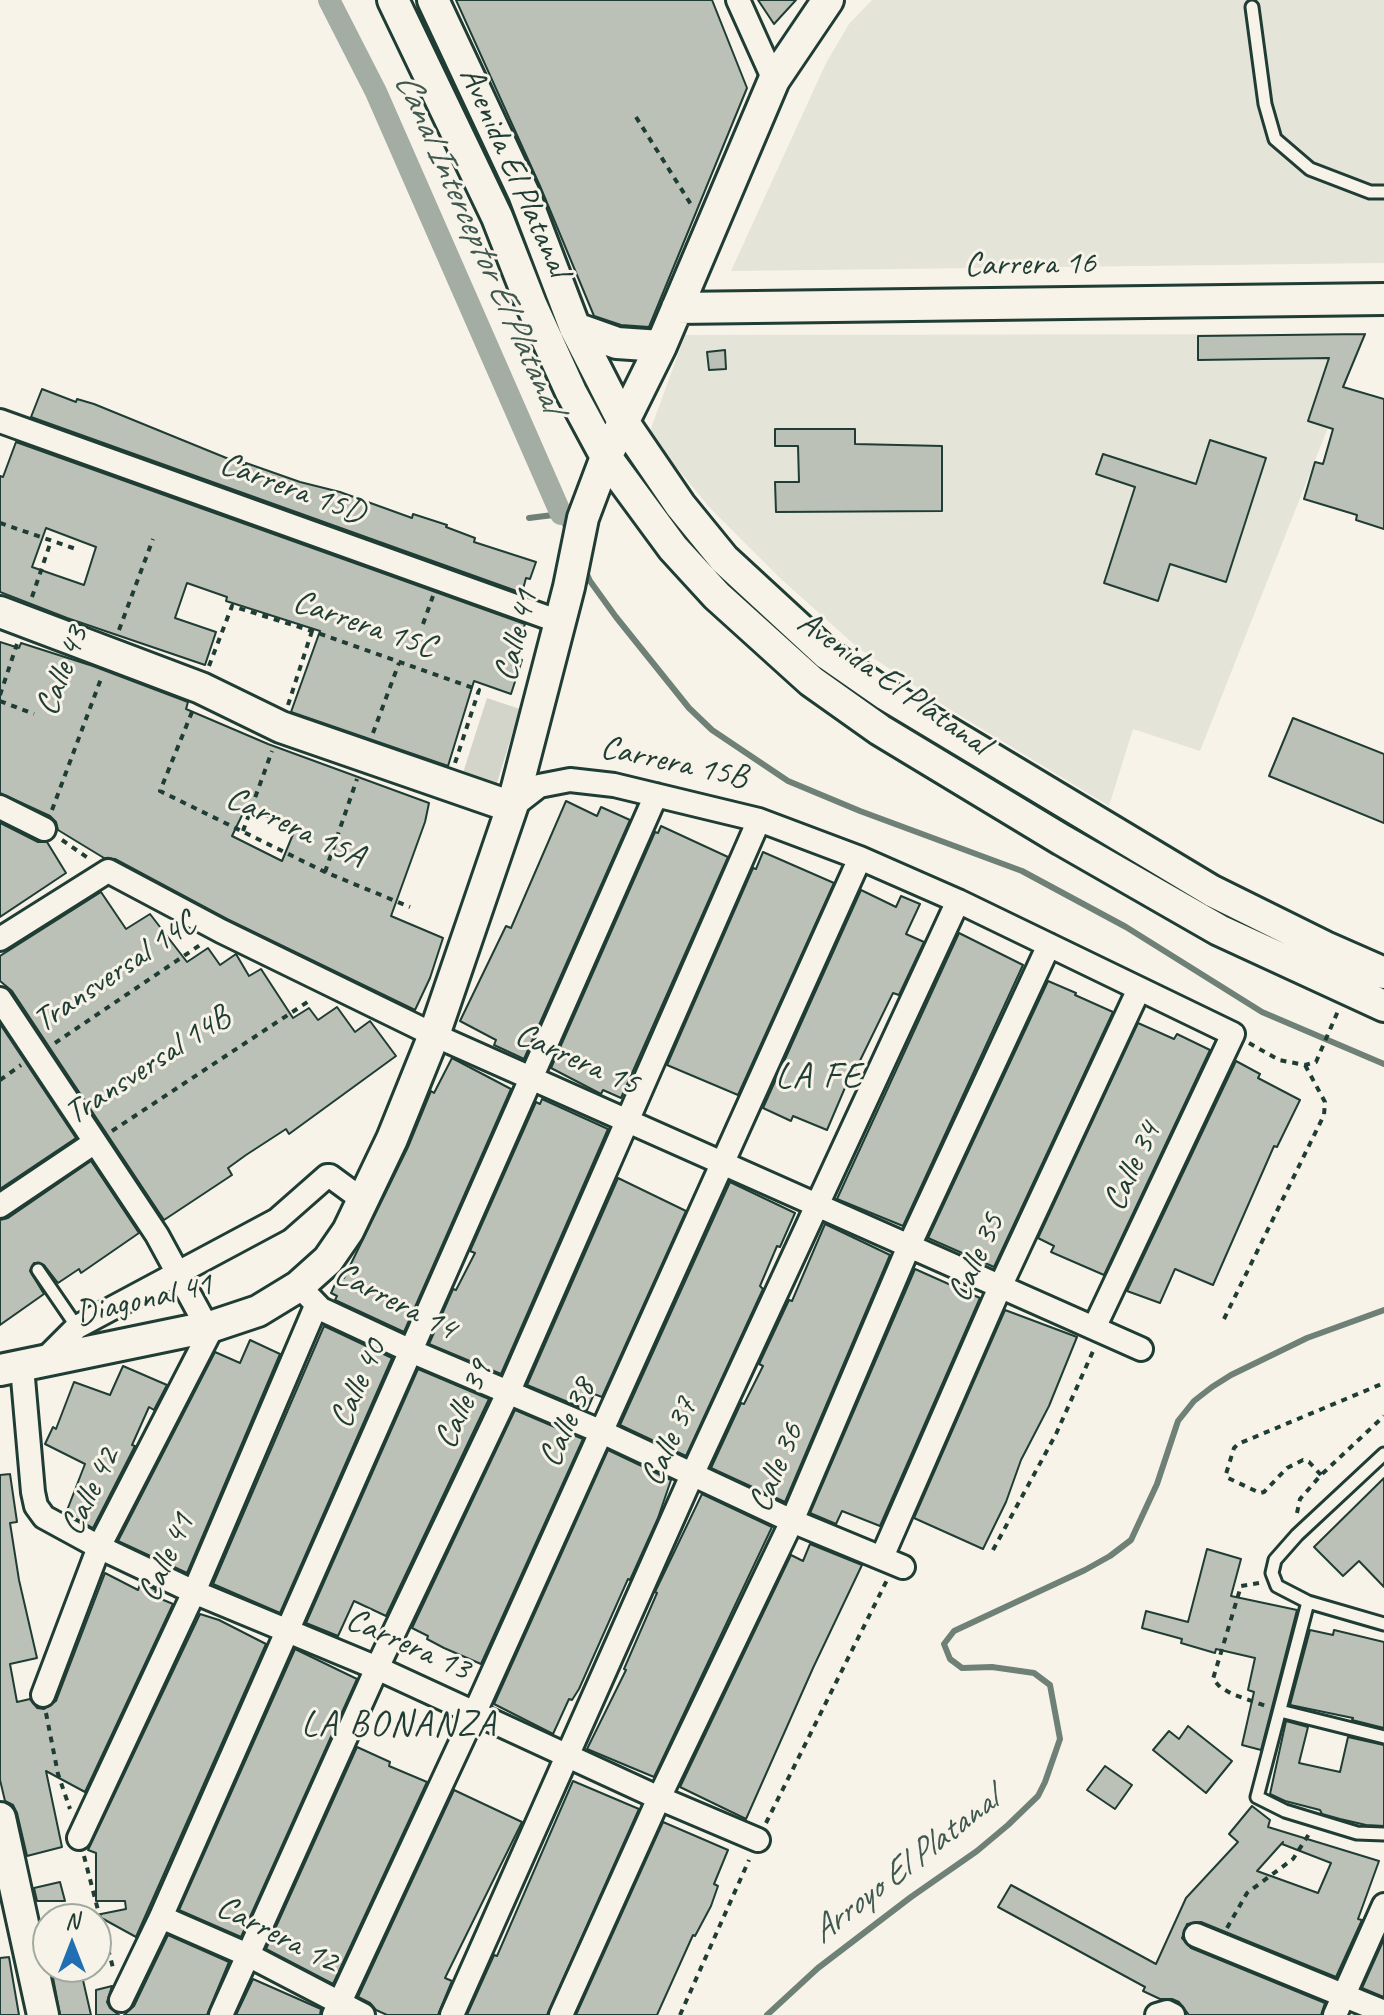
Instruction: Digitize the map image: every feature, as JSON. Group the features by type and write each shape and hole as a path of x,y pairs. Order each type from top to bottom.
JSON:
{"main road":[{"name":"Avenida El Platanal","path":"393,0 497,217 531,304 571,392 606,457 673,548 717,596 811,681 869,722 1062,840 1219,930 1384,1006"},
{"name":"Avenida El Platanal","path":"433,0 524,194 575,328 622,420 680,505 724,559 827,654 925,719 1212,891 1384,973"},
{"name":"Calle 41","path":"308,1296 364,1201 434,1035 512,807 569,587 583,518 606,457 661,346 774,80 828,0"},
{"name":"Carrera 16","path":"677,308 1384,299"},
{"path":"575,328 617,343 661,346"},
{"path":"12,617 201,688 281,727 512,807"},
{"name":"Diagonal 41","path":"16,1371 210,1326 308,1296"},
{"path":"0,1818 43,2015"}],"street":[{"path":"738,0 774,80"},
{"name":"Carrera 15D","path":"0,421 560,622"},
{"name":"Carrera 15B","path":"512,807 539,786 570,780 614,785 759,820 860,858 958,901 1233,1034"},
{"name":"Calle 40","path":"121,2000 161,1917 656,795"},
{"path":"0,807 44,829"},
{"name":"Calle 39","path":"221,2015 377,1668 508,1393 759,820"},
{"name":"Calle 38","path":"337,2010 475,1712 860,858"},
{"path":"0,939 108,871"},
{"name":"Carrera 15","path":"108,871 221,931 434,1035 1141,1349"},
{"name":"Calle 37","path":"452,2015 692,1475 958,901"},
{"name":"Calle 36","path":"561,2015 659,1798 792,1521 909,1246 1049,945"},
{"name":"Calle 35","path":"893,1563 1000,1287 1139,989"},
{"path":"0,999 157,1235 210,1326"},
{"name":"Calle 34","path":"1098,1330 1233,1034"},
{"name":"Transversal 14B","path":"0,1206 95,1142"},
{"path":"16,1371 77,1327 277,1220 327,1176 364,1201"},
{"name":"Carrera 14","path":"308,1296 411,1351 602,1432 792,1521 893,1563"},
{"name":"Calle 41","path":"79,1838 194,1592 308,1296"},
{"name":"Calle 42","path":"43,1695 99,1547 210,1326"},
{"name":"Carrera 13","path":"16,1371 36,1506 44,1517 194,1592 377,1668 659,1798 758,1840"},
{"name":"Carrera 12","path":"161,1917 250,1956 337,2010 363,2015"},
{"path":"1340,2005 1382,1918"},
{"path":"1196,1935 1340,2005 1384,2012"},
{"path":"1157,2015 1167,2012 1173,2015"}],"lane":[{"path":"1252,7 1265,104 1275,139 1310,169 1370,192 1384,192"},
{"path":"38,1270 77,1327"},
{"path":"1384,1454 1297,1535 1275,1560 1273,1579 1283,1590 1308,1602 1384,1624"},
{"path":"1308,1602 1257,1797 1269,1804 1357,1833 1384,1834"},
{"path":"1280,1711 1384,1737"}],"path":[{"path":"636,117 709,233"},
{"path":"0,523 76,549"},
{"name":"Calle 43","path":"44,829 153,539"},
{"path":"0,695 12,617 51,541"},
{"path":"423,624 440,579"},
{"name":"Carrera 15C","path":"232,606 479,690 448,787"},
{"path":"0,701 34,714"},
{"name":"Carrera 15A","path":"160,791 325,872 410,907"},
{"path":"44,829 108,871"},
{"name":"Transversal 14C","path":"36,1056 221,931"},
{"name":"Transversal 14B","path":"95,1142 334,985"},
{"path":"1233,1034 1279,1060 1305,1065 1316,1062 1342,1001"},
{"path":"1224,1319 1324,1115 1325,1102 1305,1065"},
{"path":"993,1550 1056,1434 1098,1330"},
{"path":"1321,1475 1303,1460 1287,1468 1260,1493 1228,1478 1226,1474 1238,1444 1384,1383"},
{"path":"1297,1535 1300,1499 1384,1416"},
{"path":"680,2015 758,1840 893,1563"},
{"path":"1273,1579 1241,1586 1213,1679 1232,1694 1280,1711"},
{"path":"43,1695 58,1774 79,1838 121,2000"},
{"path":"1219,1944 1247,1893 1293,1859 1317,1820"}],"shaded area":[{"path":"872,0 1384,0 1384,263 731,271 826,63 849,24"},
{"path":"1365,334 1200,751 1133,729 1109,806 949,709 857,647 781,579 710,508 649,434 685,335"},
{"path":"487,698 520,709 496,786 462,776"}],"building":[{"path":"456,0 712,0 747,88 649,327 621,325 594,316 540,186"},
{"path":"758,0 796,0 774,24"},
{"path":"1365,334 1343,387 1384,399 1384,529 1356,520 1357,515 1304,499 1315,462 1323,464 1333,429 1308,421 1329,358 1198,360 1198,336"},
{"path":"725,350 726,369 709,370 707,352"},
{"path":"42,389 76,402 77,399 94,404 246,466 246,463 340,492 412,518 413,514 447,525 475,538 474,542 536,562 530,579 526,578 522,593 31,417"},
{"path":"775,429 855,429 855,444 942,446 942,511 776,512 775,482 799,482 798,446 775,446"},
{"path":"1210,440 1266,458 1226,582 1170,564 1158,601 1104,583 1135,487 1096,474 1103,454 1196,484"},
{"path":"16,442 525,624 514,658 522,660 511,694 474,681 448,766 291,712 320,631 226,601 227,597 187,583 175,618 216,632 205,665 0,592 0,476 3,477","holes":["46,528 96,547 84,585 32,567"]},
{"path":"0,642 19,648 21,643 93,666 188,702 186,709 268,744 429,803 391,916 443,938 415,1010 227,919 115,859 104,858 58,830 50,816 0,793","holes":["245,809 296,827 282,861 232,836"]},
{"path":"1293,718 1384,754 1384,823 1269,776"},
{"path":"566,801 597,816 601,807 630,820 524,1059 494,1045 496,1040 460,1021 506,926 511,928"},
{"path":"0,823 38,842 47,842 66,873 0,917"},
{"path":"661,826 728,857 621,1098 603,1090 601,1094 551,1068 655,832 658,833"},
{"path":"763,852 834,883 738,1095 667,1065 753,868 756,869"},
{"path":"861,890 896,907 901,896 920,904 906,934 924,942 899,995 893,993 850,1076 827,1130 793,1116 791,1121 763,1108"},
{"path":"101,892 126,929 150,914 187,962 208,948 220,965 236,954 249,976 261,969 293,1018 309,1008 318,1020 337,1007 355,1032 370,1021 396,1056 289,1134 286,1129 246,1155 228,1168 232,1175 164,1220 12,991 0,981 0,956"},
{"path":"959,933 1023,965 903,1226 837,1199"},
{"path":"1048,981 1113,1012 994,1267 928,1238"},
{"path":"1138,1023 1174,1039 1177,1034 1210,1050 1104,1275 1051,1252 1054,1246 1038,1238"},
{"path":"0,1024 76,1138 0,1189"},
{"path":"452,1058 511,1089 404,1332 335,1300 337,1296 331,1293 339,1276 344,1278 408,1147 431,1091 434,1093"},
{"path":"1236,1061 1260,1074 1258,1078 1300,1100 1277,1147 1274,1146 1213,1285 1175,1269 1160,1303 1127,1291"},
{"path":"542,1099 608,1129 501,1374 429,1344 453,1289 456,1290 475,1253 470,1251 536,1102 540,1104"},
{"path":"91,1161 139,1233 81,1273 79,1269 58,1283 44,1265 34,1263 30,1271 44,1294 0,1325 0,1220 8,1218"},
{"path":"618,1178 686,1211 602,1397 594,1394 587,1410 527,1385"},
{"path":"730,1182 795,1213 780,1247 777,1246 760,1286 763,1289 686,1456 620,1425"},
{"path":"825,1224 890,1255 785,1502 711,1468 741,1403 744,1404 763,1366 759,1364 789,1300 792,1301"},
{"path":"915,1269 980,1298 880,1526 842,1511 836,1524 810,1513"},
{"path":"1005,1310 1077,1337 983,1549 914,1518"},
{"path":"324,1326 392,1358 280,1613 213,1584"},
{"path":"250,1340 280,1354 187,1573 118,1541 215,1352 240,1363"},
{"path":"123,1366 167,1385 154,1410 149,1407 132,1445 135,1446 93,1528 66,1513 85,1464 45,1444 53,1427 56,1429 74,1382 110,1395"},
{"path":"418,1369 489,1399 386,1616 354,1601 338,1636 306,1623"},
{"path":"515,1410 583,1439 481,1664 444,1648 412,1628"},
{"path":"608,1450 671,1480 630,1580 579,1689 572,1700 569,1699 553,1734 494,1704"},
{"path":"10,1474 17,1522 10,1523 37,1658 10,1664 17,1702 30,1699 37,1708 44,1709 56,1701 105,1573 138,1590 141,1582 156,1590 154,1596 173,1604 85,1792 46,1771 62,1847 27,1856 17,1813 13,1805 5,1801 0,1780 0,1475"},
{"path":"1384,1478 1384,1587 1359,1561 1343,1576 1314,1547"},
{"path":"702,1494 772,1527 654,1777 587,1749 626,1670 655,1592"},
{"path":"810,1544 862,1565 746,1819 680,1787 791,1555 803,1561"},
{"path":"1207,1549 1241,1559 1231,1596 1297,1610 1261,1750 1242,1745 1254,1692 1248,1690 1255,1658 1216,1649 1215,1653 1181,1643 1182,1639 1142,1628 1146,1611 1188,1622"},
{"path":"200,1614 219,1620 266,1644 136,1937 112,1924 112,1912 126,1909 125,1901 96,1901 96,1853 88,1850"},
{"path":"1310,1630 1333,1635 1334,1630 1384,1642 1384,1728 1290,1705"},
{"path":"295,1649 357,1679 241,1937 179,1910"},
{"path":"1286,1721 1308,1727 1299,1763 1340,1772 1348,1737 1384,1745 1384,1826 1366,1825 1322,1814 1320,1810 1270,1794"},
{"path":"1188,1726 1232,1761 1206,1793 1153,1750 1169,1731 1179,1739"},
{"path":"357,1747 390,1762 389,1766 427,1782 333,1984 266,1949"},
{"path":"1105,1766 1132,1785 1115,1809 1087,1790"},
{"path":"573,1781 639,1809 547,2015 467,2015 494,1955 497,1956"},
{"path":"454,1790 522,1822 445,1978 452,1981 438,2015 387,2015 358,1997"},
{"path":"1252,1806 1270,1820 1268,1827 1379,1861 1358,1919 1362,1920 1336,1977 1201,1922 1187,1924 1182,1938 1191,1948 1325,2003 1321,2015 1189,2015 1179,2002 1160,1999 1143,1991 1145,1987 998,1907 1011,1885 1156,1964 1186,1898 1238,1842 1229,1834","holes":["1282,1844 1331,1863 1318,1893 1257,1871"]},
{"path":"663,1822 728,1850 714,1884 718,1886 711,1906 693,1935 657,2015 576,2015"},
{"path":"60,1882 65,1901 37,1901 34,1888"},
{"path":"168,1935 229,1962 207,2015 124,2015 134,2006"},
{"path":"1384,1939 1384,1997 1362,1988"},
{"path":"9,1957 19,2015 0,2015 0,1958"},
{"path":"253,1979 321,2009 320,2015 236,2015"},
{"path":"54,1983 84,1983 91,2015 60,2015"},
{"path":"112,1986 107,2002 119,2015 96,2015 96,1990"}],"waterway":[{"name":"Canal Interceptor El Platanal","path":"329,0 376,92 561,514"},
{"path":"529,518 561,514 568,532"},
{"path":"584,568 616,617 689,708 712,730 788,781 1022,871 1126,927 1262,1012 1384,1064"},
{"name":"Arroyo El Platanal","path":"767,2015 818,1968 977,1851 1038,1796 1045,1782 1060,1739 1050,1685 1034,1673 992,1667 962,1668 950,1659 944,1644 954,1631 1085,1570 1131,1540 1157,1484 1178,1421 1194,1401 1212,1387 1307,1338 1384,1310"}],"district":[{"name":"LA FE","path":"819,1078"},
{"name":"LA BONANZA","path":"399,1726"}]}
